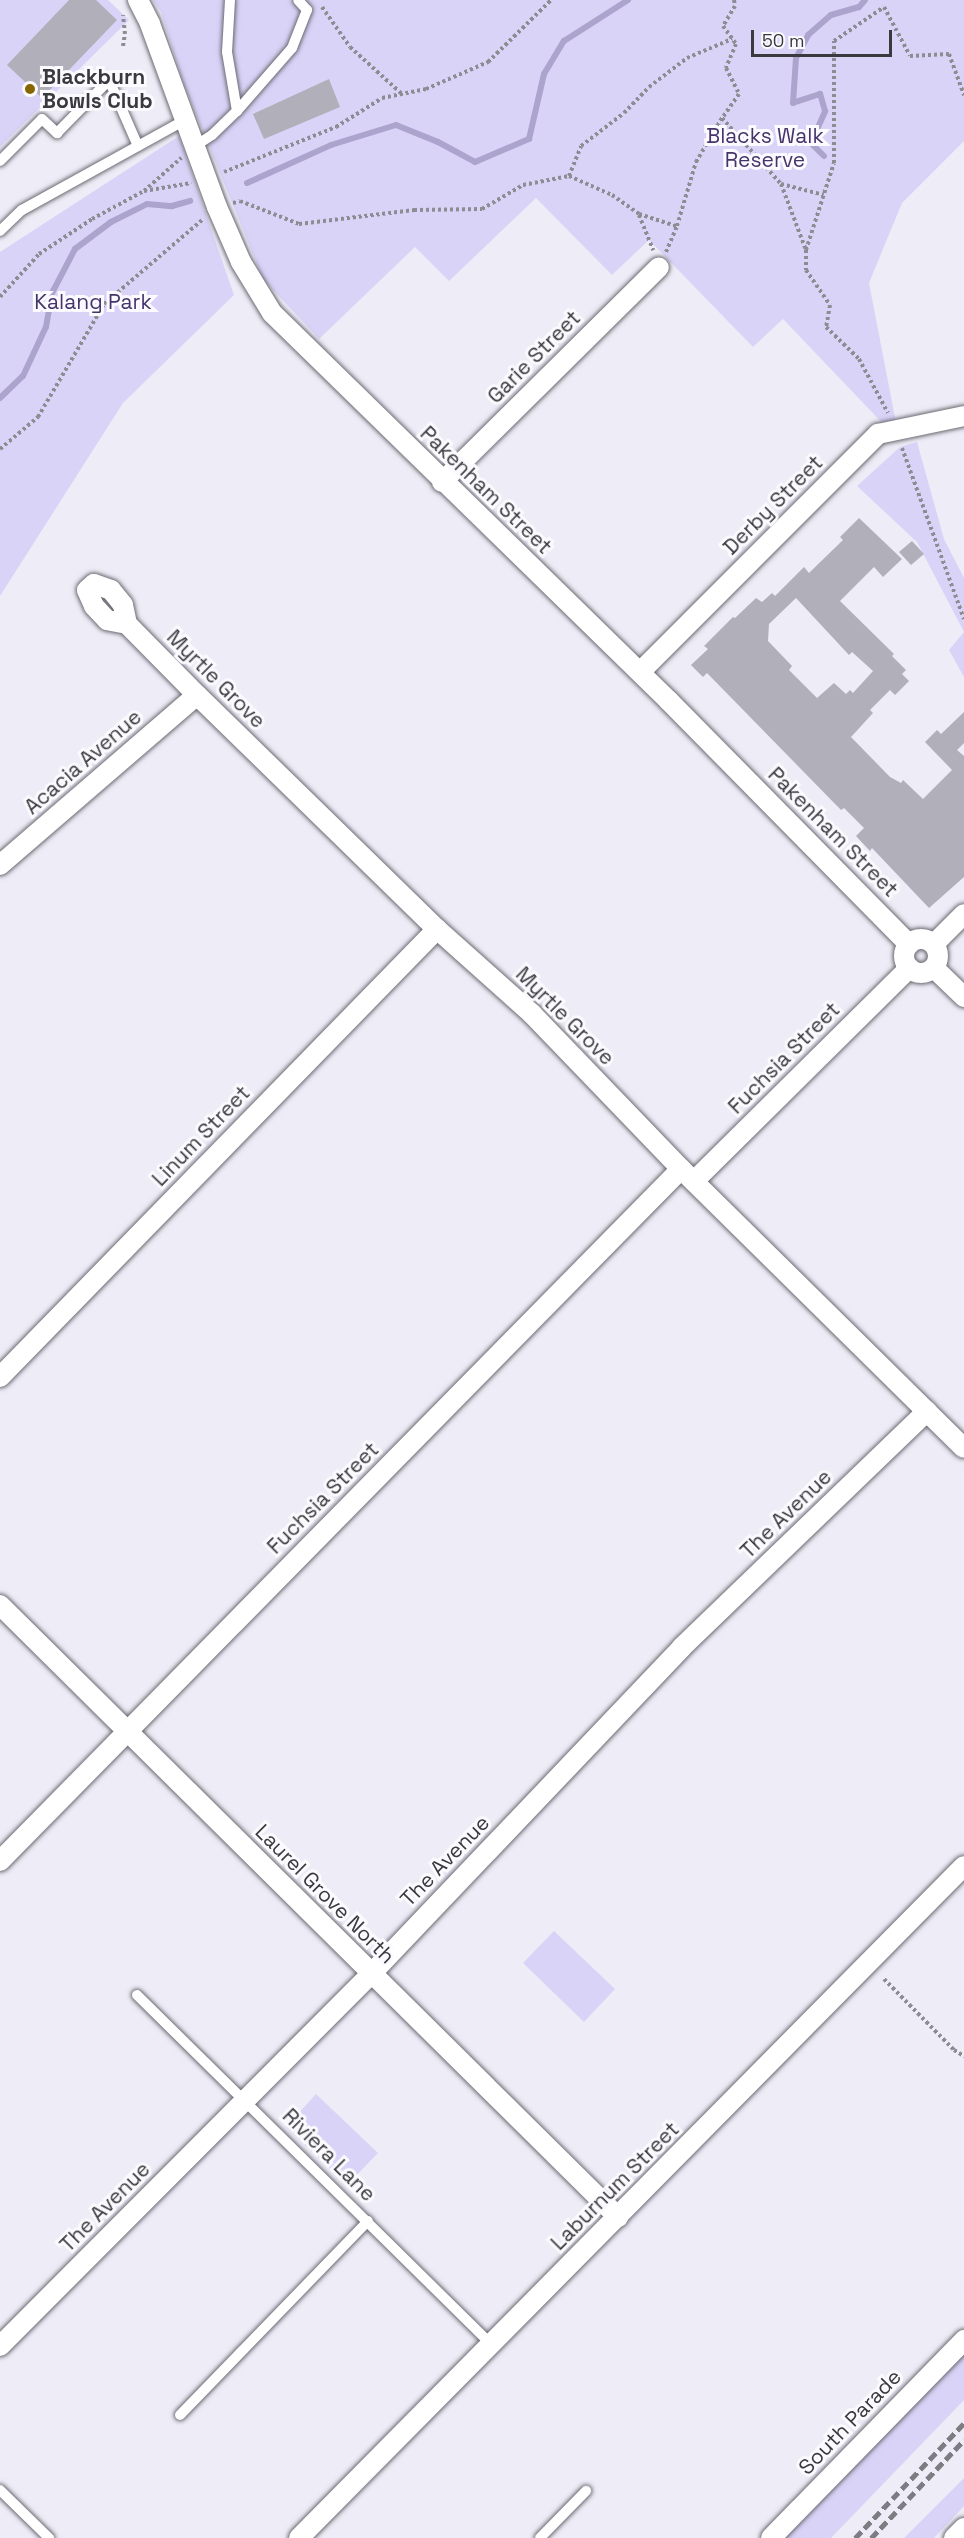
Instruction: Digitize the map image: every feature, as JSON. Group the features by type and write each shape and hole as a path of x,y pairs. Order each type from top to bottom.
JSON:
{"street":[{"name":"Pakenham Street","path":"138,0 150,24 217,207 241,262 272,313 442,482 640,672 909,944"},
{"name":"Garie Street","path":"442,482 659,267"},
{"name":"Derby Street","path":"640,672 878,434 964,416"},
{"name":"Myrtle Grove","path":"127,624 436,929 532,1014 688,1175 964,1448"},
{"name":"Acacia Avenue","path":"0,865 197,695"},
{"path":"934,944 964,914"},
{"name":"Linum Street","path":"0,1377 436,929"},
{"path":"924,939 934,944 939,959 934,968 921,974 909,968 904,953 909,944 924,939"},
{"name":"Fuchsia Street","path":"0,1861 128,1730 688,1175 909,968"},
{"path":"934,968 964,997"},
{"name":"The Avenue","path":"0,2346 371,1974 682,1647 927,1412"},
{"name":"Laurel Grove North","path":"0,1605 618,2217"},
{"name":"Laburnum Street","path":"299,2538 964,1866"},
{"name":"South Parade","path":"771,2538 964,2340"},
{"path":"954,2538 964,2528"}],"lane":[{"path":"230,0 227,52 237,111"},
{"path":"195,146 212,135 237,111 292,48 307,10 298,0"},
{"path":"0,161 42,119 57,133 109,80 138,146"},
{"path":"0,231 22,210 185,120"},
{"name":"Riviera Lane","path":"137,1995 247,2100 491,2344"},
{"path":"180,2415 368,2221"},
{"path":"0,2490 49,2538"},
{"path":"540,2538 586,2492"}],"path":[{"path":"317,0 350,47 402,94"},
{"path":"144,192 207,179 336,127 382,98 426,89 488,62 551,0"},
{"path":"659,267 677,225 696,162 722,117 739,94 726,68 736,44 723,26 735,6 734,0"},
{"path":"964,95 949,54 910,56 884,7 834,41 834,163 806,250 806,270 830,305 826,327 859,359 896,431 964,619"},
{"path":"123,13 125,34 123,46"},
{"path":"569,176 581,146 624,113 649,87 687,58 732,39"},
{"path":"722,117 781,184 806,250"},
{"path":"0,297 39,254 92,219 144,192 195,146"},
{"path":"0,449 38,417 104,304 217,207 240,201 299,224 414,210 482,208 523,185 569,176 612,195 639,214 677,225"},
{"path":"781,184 824,195"},
{"path":"639,214 659,267"},
{"path":"884,1979 954,2050 964,2056"}],"green space":[{"name":"Blackburn Bowls Club","path":"0,0 108,0 129,20 0,147"},
{"name":"Blacks Walk Reserve","path":"153,0 964,0 964,141 902,203 869,283 897,428 889,430 783,319 753,347 649,240 612,275 536,198 449,281 415,247 319,339 263,279 183,82 161,12"},
{"name":"Kalang Park","path":"179,136 234,295 123,403 0,596 0,252"},
{"path":"917,442 944,539 964,578 964,632 917,542 857,486 900,447"},
{"path":"964,632 964,677 949,650"},
{"path":"554,1931 615,1989 584,2022 523,1963"},
{"path":"316,2094 378,2153 347,2185 286,2127"},
{"path":"964,2353 964,2400 831,2538 785,2538"},
{"path":"964,2478 964,2506 934,2538 904,2538"}],"building":[{"path":"69,0 96,0 117,20 42,98 7,65"},
{"path":"329,79 340,107 264,139 253,114"},
{"path":"859,518 902,559 883,577 874,567 840,601 894,654 892,656 906,670 902,674 909,681 895,695 890,690 870,710 873,713 851,737 890,777 901,783 903,780 923,799 952,770 925,742 937,730 941,734 964,712 964,743 957,750 964,756 964,877 929,908 872,848 870,851 856,836 864,828 844,808 841,810 707,673 703,677 691,665 708,649 704,646 733,617 735,618 756,598 762,602 772,593 775,596 804,567 809,573 843,540 840,537","holes":["796,598 849,655 852,652 873,671 853,693 850,690 846,694 834,683 817,698 789,670 792,666 768,641 769,624"]},
{"path":"912,541 924,554 911,565 899,552"}],"waterway":[{"path":"247,183 331,145 396,125 438,142 475,162 529,139 544,74 564,41 628,0"},
{"path":"824,156 811,143 825,111 820,94 793,103 796,58 808,35 831,15 859,7 865,0"},
{"path":"0,398 23,376 46,327 52,293 75,249 111,222 147,204 172,206 190,201"}],"railway":[{"path":"855,2538 964,2423"},
{"path":"871,2538 964,2440"}],"place":[{"name":"Blackburn Bowls Club","path":"30,89"}]}
